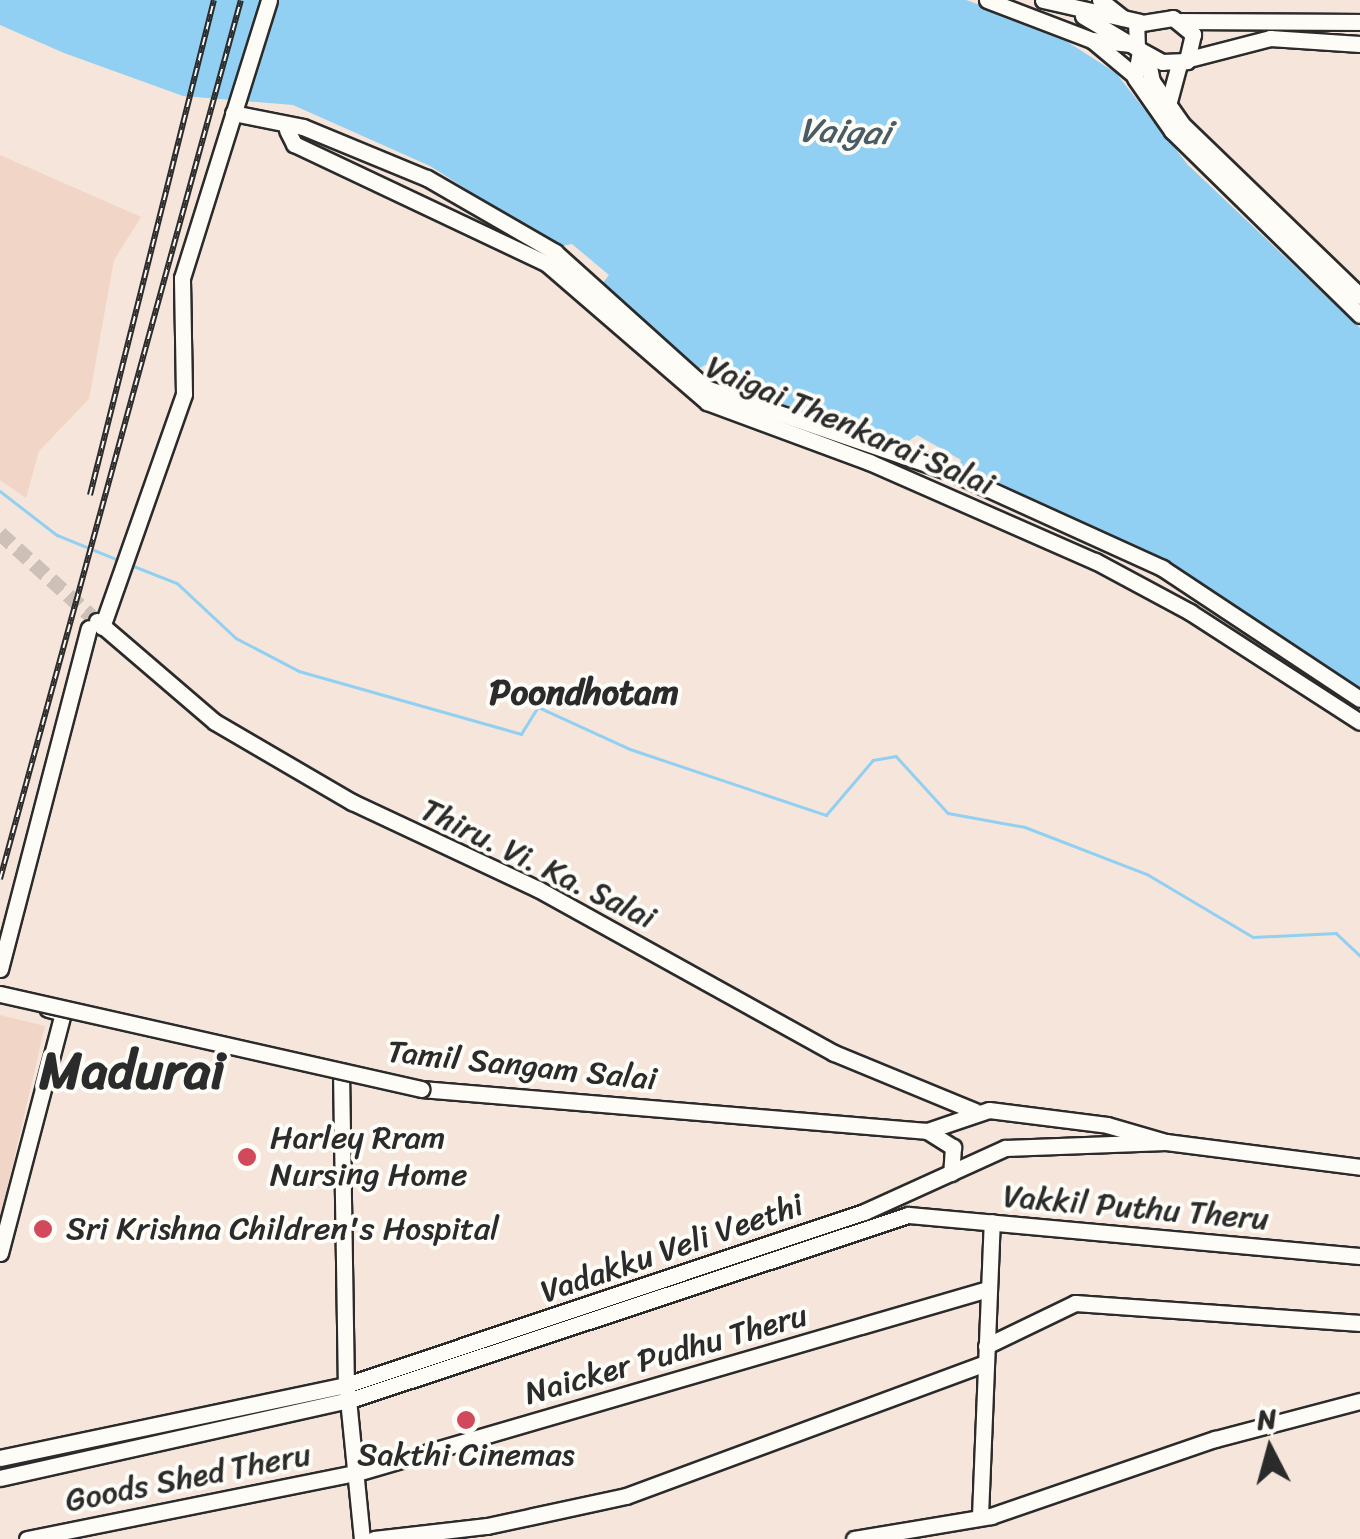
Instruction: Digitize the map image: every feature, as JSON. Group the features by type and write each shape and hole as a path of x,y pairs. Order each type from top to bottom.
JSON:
{"main road":[{"path":"0,968 96,625 184,394 182,278 268,0"},
{"path":"988,0 1092,40 1184,61 1270,38 1360,44"},
{"path":"1043,0 1075,11 1140,22 1360,22"},
{"path":"1100,0 1123,18"},
{"path":"1075,11 1139,50"},
{"path":"1168,105 1194,39 1182,20"},
{"path":"1140,22 1132,34 1168,105 1238,186 1360,296"},
{"path":"1092,40 1134,75 1228,192 1360,315"},
{"path":"1134,75 1139,50"},
{"name":"Vaigai Thenkarai Salai","path":"234,110 287,130 303,127 427,178 555,252 706,388 954,473 1162,568 1360,699"},
{"name":"Vaigai Thenkarai Salai","path":"287,130 294,144 546,262 707,402 869,462 1095,561 1190,612 1360,722"},
{"name":"Thiru. Vi. Ka. Salai","path":"96,625 215,722 352,802 538,889 834,1052 975,1110"},
{"path":"0,991 63,1013 0,1254"},
{"name":"Tamil Sangam Salai","path":"0,991 421,1089 926,1131"},
{"path":"341,1071 348,1392 360,1472 362,1539"},
{"path":"926,1131 975,1110 1107,1124 1166,1142"},
{"path":"926,1131 953,1147 951,1173"},
{"name":"Vadakku Veli Veethi","path":"0,1458 348,1392 586,1309 1032,1144 1166,1142 1360,1166"},
{"path":"908,1192 908,1215"},
{"name":"Vadakku Veli Veethi","path":"0,1478 348,1392 908,1215"},
{"name":"Vakkil Puthu Theru","path":"908,1215 1360,1256"},
{"path":"980,1516 992,1222"},
{"name":"Naicker Pudhu Theru","path":"360,1472 988,1290"},
{"path":"374,1539 487,1526 626,1496 986,1354 1056,1307 1360,1322"},
{"path":"854,1539 980,1516 1086,1488 1215,1438 1360,1401"},
{"name":"Goods Shed Theru","path":"28,1539 360,1472"}],"shaded area":[{"path":"0,155 141,217 114,260 89,399 39,451 26,498 0,480"},
{"path":"0,1015 45,1026 0,1219"}],"water":[{"name":"Vaigai","path":"0,0 966,0 1049,30 1116,73 1188,165 1360,328 1360,690 1209,587 958,468 961,460 917,435 903,445 749,396 750,388 705,365 693,372 602,284 609,275 572,244 557,247 430,166 293,105 183,96 64,53 0,25"}],"waterway":[{"path":"0,491 57,535 119,560"},
{"path":"131,565 177,583 236,638 299,671 521,734 538,707 630,749 826,815 873,760 896,756 948,813 1025,827 1147,874 1253,937 1336,933 1360,955"}],"tunnel":[{"path":"0,533 97,621"}],"railway":[{"path":"90,495 214,0"},
{"path":"0,879 241,0"}],"place":[{"name":"Harley Rram Nursing Home","path":"247,1157"},
{"name":"Sri Krishna Children's Hospital","path":"43,1229"},
{"name":"Sakthi Cinemas","path":"466,1420"}],"district":[{"name":"Poondhotam","path":"584,692"},
{"name":"Madurai","path":"132,1072"}]}
